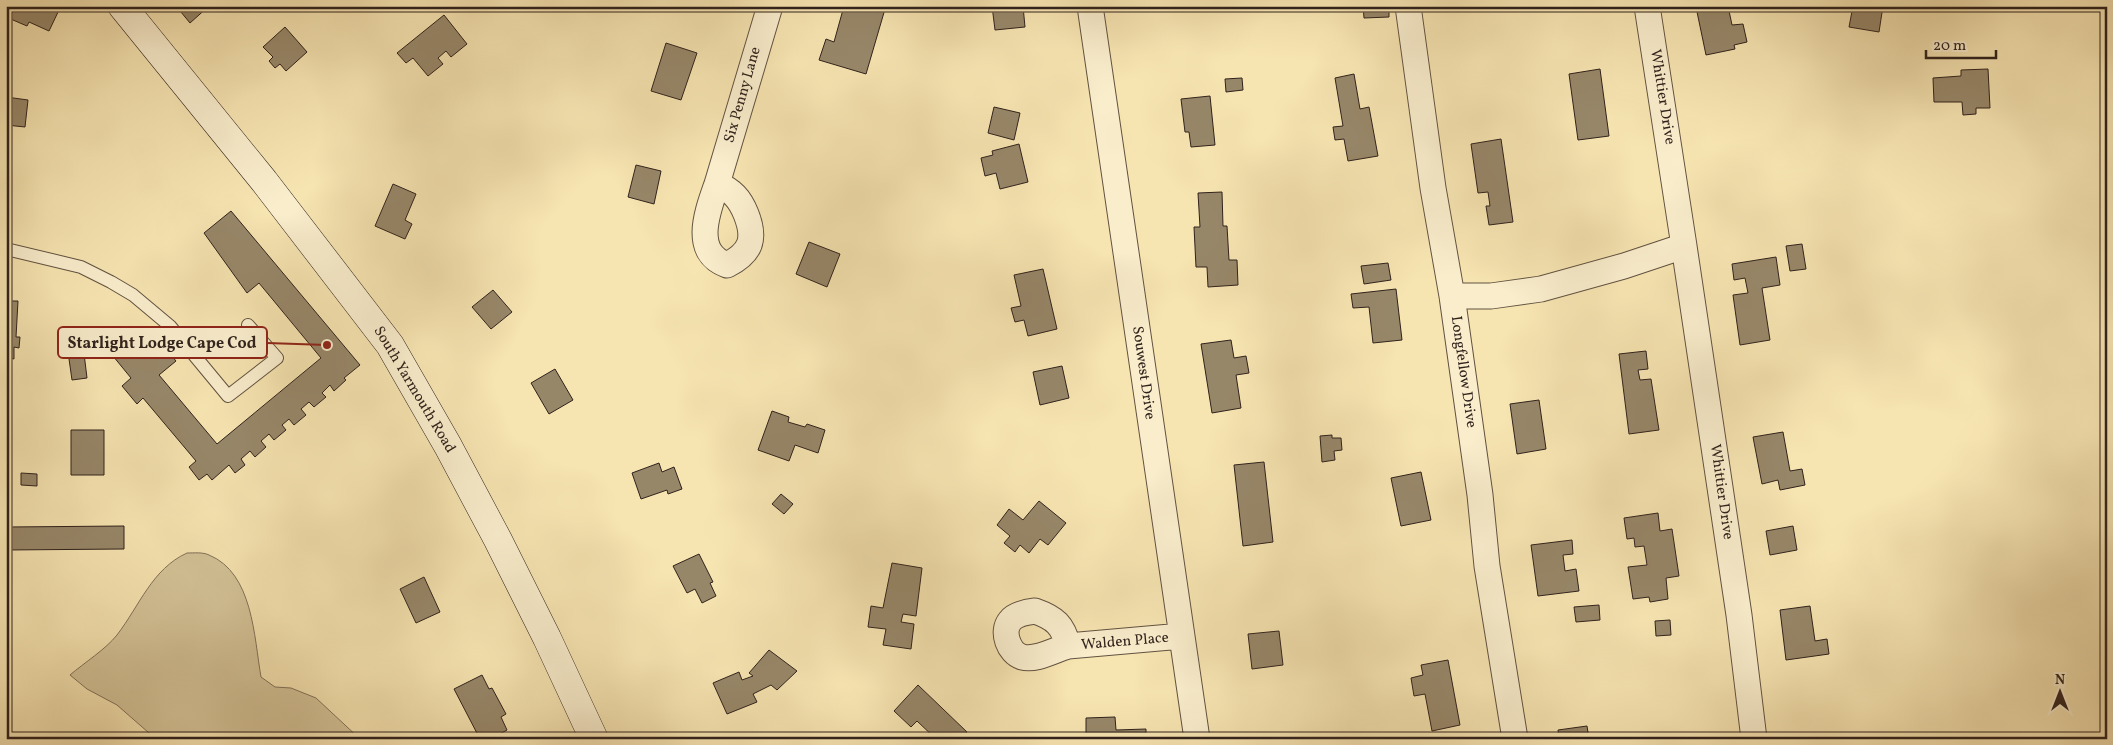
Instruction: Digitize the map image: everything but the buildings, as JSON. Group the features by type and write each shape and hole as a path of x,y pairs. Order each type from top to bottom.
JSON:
{"main road":[{"name":"South Yarmouth Road","path":"122,6 264,181 390,345 448,446 498,540 547,638 594,739"}],"street":[{"name":"Six Penny Lane","path":"717,184 770,6"},
{"name":"Souwest Drive","path":"1090,6 1197,739"},
{"name":"Longfellow Drive","path":"1408,6 1434,188 1452,296 1480,495 1487,566 1515,739"},
{"name":"Whittier Drive","path":"1647,6 1739,615 1754,739"},
{"path":"1452,296 1491,296 1541,289 1624,266 1684,246"},
{"name":"Walden Place","path":"1068,646 1182,636"}],"lane":[{"path":"6,249 81,267 132,295 170,326 228,396 277,358 248,326"}],"shaded area":[{"path":"187,553 209,555 224,564 235,576 249,608 261,677 275,687 291,688 316,698 360,739 153,739 149,733 117,705 87,689 70,675 101,651 117,635 156,578 165,568"}],"place":[{"name":"Starlight Lodge Cape Cod","path":"327,345"}]}
